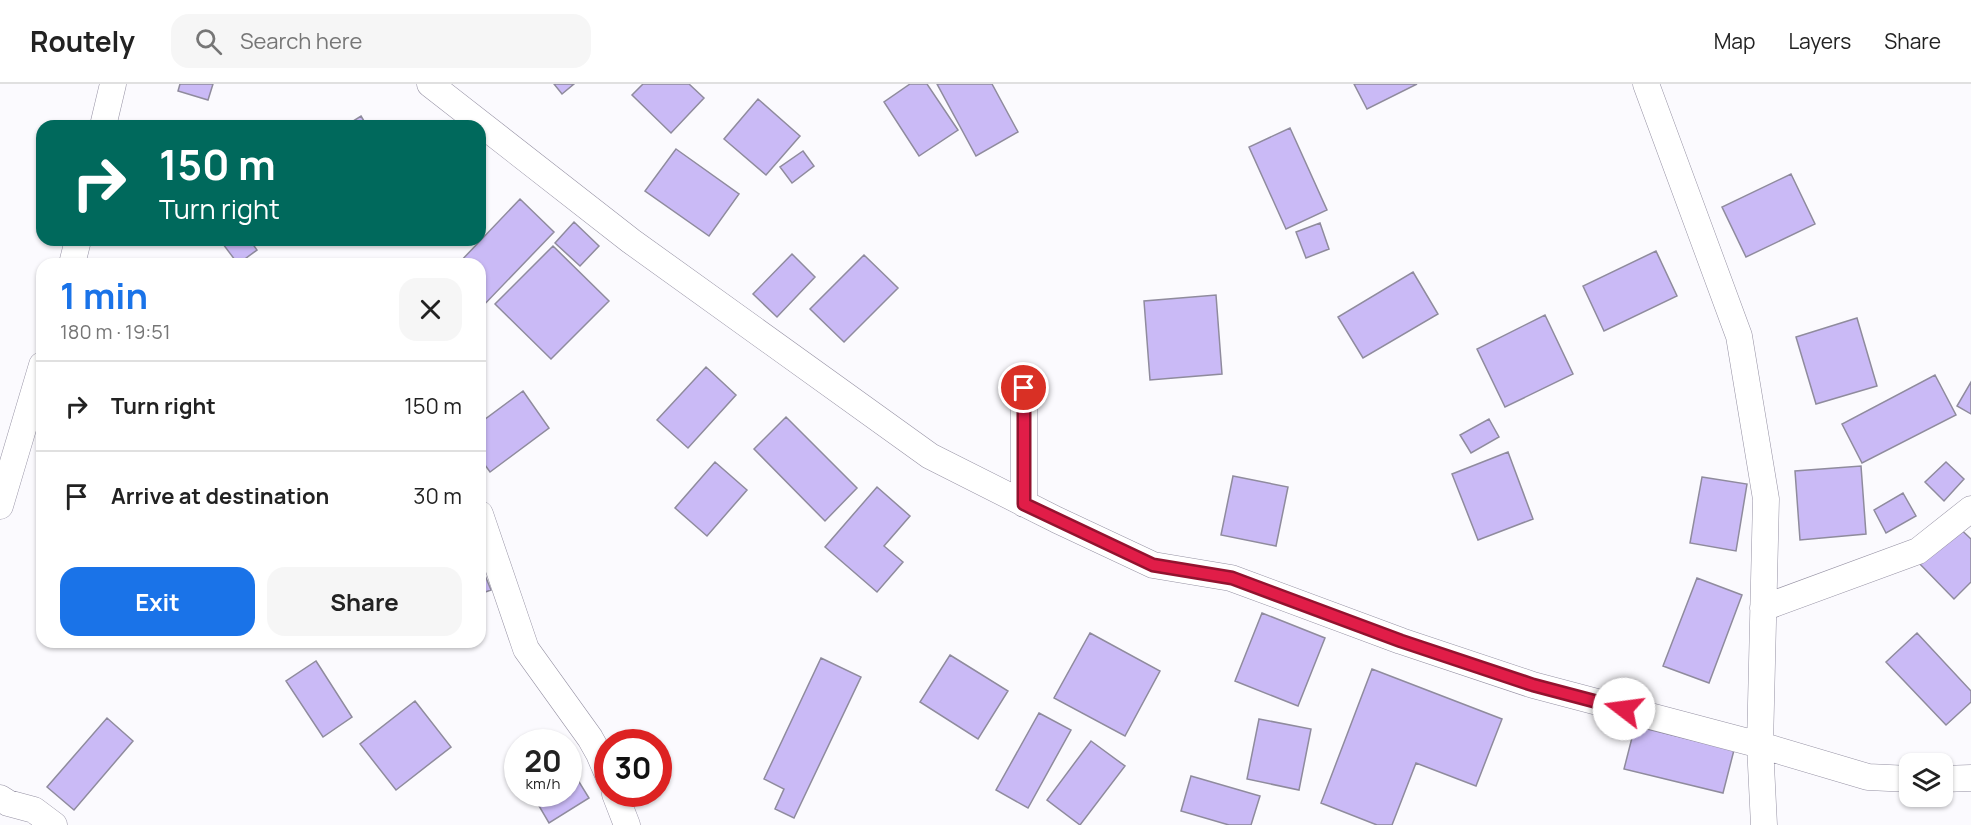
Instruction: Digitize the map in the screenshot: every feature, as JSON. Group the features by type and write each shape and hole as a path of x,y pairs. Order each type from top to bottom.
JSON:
{"street":[{"path":"104,120 113,84"},
{"path":"430,84 476,120"},
{"path":"1646,84 1739,336 1766,499 1760,745 1764,825"},
{"path":"486,128 631,242 930,456 1024,504 1153,565 1232,578 1401,641 1533,685 1760,745 1868,777 1899,778"},
{"path":"0,506 36,385"},
{"path":"1024,388 1024,504"},
{"path":"1763,608 1918,551 1971,509"},
{"path":"486,532 526,649 594,745"},
{"path":"1953,779 1971,778"},
{"path":"0,798 8,803 34,810 54,825"},
{"path":"620,807 627,825"}],"building":[{"path":"180,84 213,84 208,100 178,91"},
{"path":"554,84 574,84 562,94"},
{"path":"643,84 689,84 704,98 671,133 632,95"},
{"path":"910,84 927,84 958,130 919,156 884,102"},
{"path":"937,84 992,84 1018,132 976,156"},
{"path":"1354,84 1417,84 1367,109"},
{"path":"758,99 800,136 766,175 724,139"},
{"path":"1290,128 1327,210 1286,229 1249,147"},
{"path":"676,149 739,194 709,236 645,191"},
{"path":"803,151 814,166 792,183 780,167"},
{"path":"1791,174 1815,224 1746,257 1722,207"},
{"path":"520,199 554,232 486,303 486,258 464,258 475,246 486,246 486,235"},
{"path":"574,222 599,246 580,266 555,243"},
{"path":"1320,223 1329,249 1306,258 1296,232"},
{"path":"224,246 254,246 257,250 246,258 234,258"},
{"path":"553,246 609,301 551,359 495,304"},
{"path":"1656,251 1677,296 1604,331 1583,286"},
{"path":"792,254 815,277 777,317 753,294"},
{"path":"864,255 898,288 844,342 810,309"},
{"path":"1413,272 1438,314 1363,358 1338,317"},
{"path":"1216,295 1222,374 1150,380 1144,301"},
{"path":"1545,315 1573,374 1505,407 1477,349"},
{"path":"1857,318 1877,386 1816,404 1796,337"},
{"path":"706,367 736,395 688,448 657,420"},
{"path":"1935,375 1956,415 1862,463 1842,424"},
{"path":"1971,382 1971,414 1957,406"},
{"path":"523,391 549,428 490,472 486,466 486,419"},
{"path":"786,417 857,488 825,521 754,449"},
{"path":"1489,419 1499,437 1471,453 1460,435"},
{"path":"1508,452 1533,519 1478,540 1452,474"},
{"path":"715,462 747,490 707,536 675,508"},
{"path":"1946,462 1964,479 1944,501 1925,482"},
{"path":"1861,466 1866,534 1800,540 1795,471"},
{"path":"1233,476 1288,487 1276,546 1221,535"},
{"path":"1702,477 1747,484 1736,551 1690,543"},
{"path":"877,487 910,516 884,546 903,562 877,592 825,547"},
{"path":"1903,493 1916,516 1886,533 1874,510"},
{"path":"1953,522 1971,539 1971,582 1954,599 1916,560"},
{"path":"486,578 491,590 486,592"},
{"path":"1697,578 1742,595 1709,683 1663,666"},
{"path":"1262,613 1325,638 1298,706 1235,681"},
{"path":"1090,633 1160,671 1125,736 1054,698"},
{"path":"1917,633 1971,691 1971,702 1946,725 1886,662"},
{"path":"950,655 1008,691 978,739 920,702"},
{"path":"821,658 861,677 794,818 775,809 784,789 764,779"},
{"path":"316,661 352,717 323,737 286,681"},
{"path":"1372,669 1502,719 1476,786 1416,763 1392,825 1377,825 1321,803"},
{"path":"415,701 451,747 396,790 360,744"},
{"path":"1039,713 1071,730 1028,808 996,790"},
{"path":"107,718 133,741 74,810 47,787"},
{"path":"1259,719 1311,729 1299,790 1247,779"},
{"path":"1635,726 1734,750 1723,793 1624,769"},
{"path":"1091,741 1125,766 1080,825 1047,800"},
{"path":"1191,776 1260,796 1251,825 1229,825 1181,811"},
{"path":"582,787 589,798 582,802"},
{"path":"540,807 575,807 549,823"}],"route":[{"path":"1024,388 1024,504 1153,565 1232,578 1401,641 1533,685 1624,709"}]}
